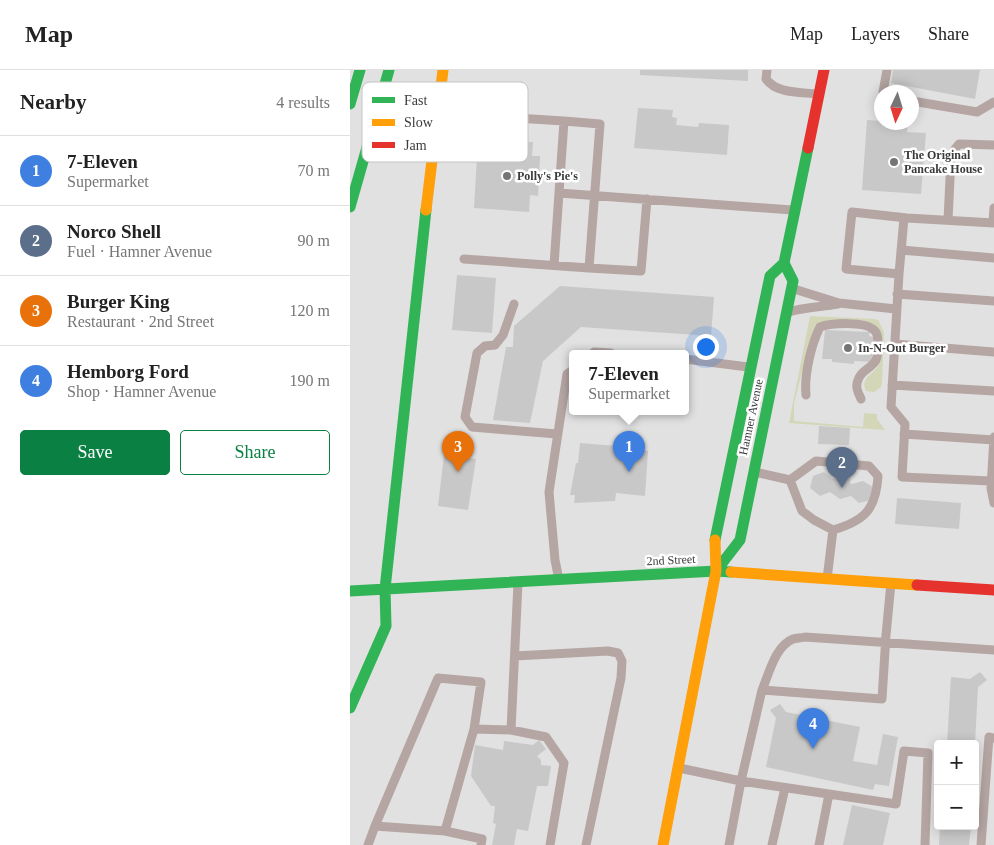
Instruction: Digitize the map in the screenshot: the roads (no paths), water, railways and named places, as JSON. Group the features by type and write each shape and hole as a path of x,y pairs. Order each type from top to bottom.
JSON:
{"main road":[{"path":"350,104 360,70"},
{"name":"Hamner Avenue","path":"662,845 716,571 714,541 727,472 770,276 784,263 824,70"},
{"path":"350,208 363,162"},
{"path":"350,708 386,626 385,589 432,162"},
{"path":"784,263 793,281 792,288"},
{"name":"Hamner Avenue","path":"716,571 740,540 792,288"},
{"name":"2nd Street","path":"350,591 716,571 994,590"}],"lane":[{"path":"767,70 766,80 782,90 819,94"},
{"path":"884,85 887,70"},
{"path":"919,101 977,112 994,102"},
{"path":"528,119 600,124 589,268"},
{"path":"554,265 564,121"},
{"path":"948,220 951,158 955,149 959,144 994,144"},
{"path":"559,193 795,210"},
{"path":"464,259 641,271 647,199"},
{"path":"899,274 846,269 852,212 904,218 993,223 994,208"},
{"path":"904,218 896,308 891,407 905,424 902,477 991,481"},
{"path":"901,250 994,258"},
{"path":"792,288 839,303 896,308"},
{"path":"897,294 994,301"},
{"path":"786,313 802,308 822,307 839,303"},
{"path":"514,304 503,335 495,344 485,346 477,353 465,417 472,427 557,434"},
{"path":"806,395 805,378 807,367 820,327 840,324 857,325 867,326 874,330 878,337 876,359 862,372 858,380 856,389 861,399"},
{"path":"894,344 994,352"},
{"path":"689,360 750,368"},
{"path":"558,580 549,492 567,374 569,373"},
{"path":"892,385 994,391"},
{"path":"904,434 994,438 991,481 994,503"},
{"path":"754,472 790,480 816,461 869,466 878,476 877,492 869,511 850,525 833,530 802,511 790,480"},
{"path":"827,579 833,530"},
{"path":"511,730 518,582"},
{"path":"762,690 882,699 891,583"},
{"path":"729,845 741,781 762,690 778,653 785,644 793,639 805,637 994,650"},
{"path":"515,656 608,651 618,653 622,661 621,678 586,845"},
{"path":"368,845 438,678 481,682 474,729 445,831"},
{"path":"474,729 511,730 546,737 564,763 550,845"},
{"path":"980,845 989,738 994,738"},
{"path":"678,767 741,781 896,804 904,751 928,753 925,845"},
{"path":"772,845 785,788"},
{"path":"818,845 829,794"},
{"path":"375,826 445,831 482,839 481,845"}],"place":[{"name":"The Original Pancake House","path":"894,162"},
{"name":"Polly's Pie's","path":"507,176"},
{"name":"In-N-Out Burger","path":"848,348"},
{"name":"Burger King","path":"458,472"},
{"name":"7-Eleven","path":"629,472"},
{"name":"Norco Shell","path":"842,488"},
{"name":"Hemborg Ford","path":"813,749"}]}
